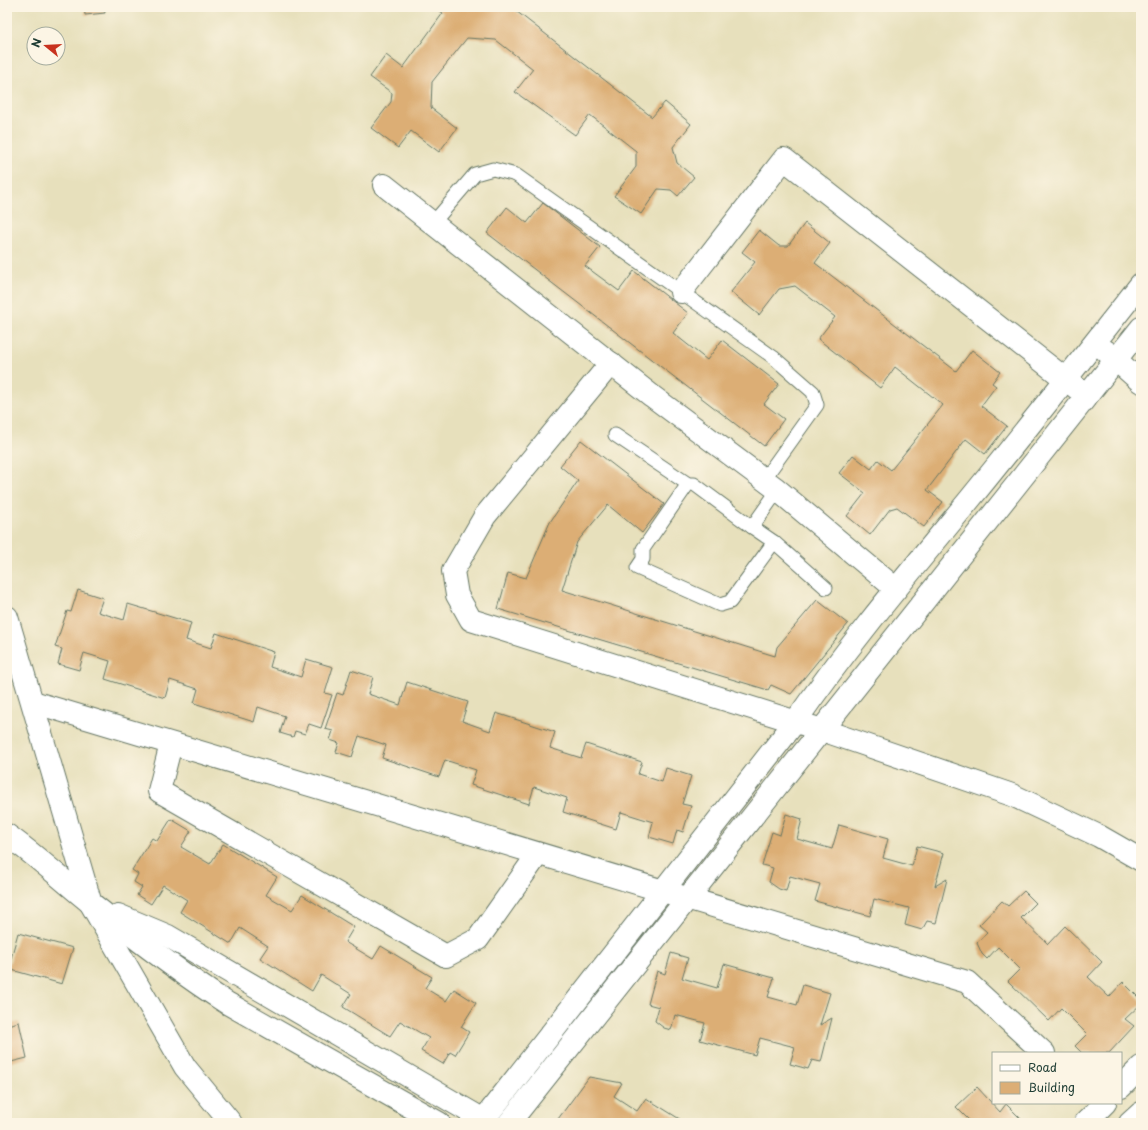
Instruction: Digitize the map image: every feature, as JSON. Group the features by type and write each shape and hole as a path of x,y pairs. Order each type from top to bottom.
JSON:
{"street":[{"path":"681,292 784,159 1087,396"},
{"path":"384,185 611,363 771,485 896,589"},
{"path":"91,904 168,936 484,1122 795,722 823,682 896,589 1067,380 1141,284"},
{"path":"509,1123 1087,396 1116,360 1138,336 1113,319"},
{"path":"1095,343 1141,382"},
{"path":"611,363 485,516 453,571 457,595 471,620 822,730 1012,795 1099,836 1141,860"},
{"path":"7,617 91,904 186,1067 231,1123"},
{"path":"32,702 967,982 1043,1052"},
{"path":"172,744 158,791 446,956 478,940 538,854"},
{"path":"7,835 32,853 91,904 164,960 227,1004 440,1123"},
{"path":"1122,1086 1141,1067"},
{"path":"1084,1123 1101,1104"},
{"path":"1130,1123 1141,1113"}],"lane":[{"path":"433,224 475,174 493,170 516,175 773,357 813,392 817,405 771,485 752,527"},
{"path":"615,435 688,484 694,484 774,542 826,588"},
{"path":"688,484 643,549 643,559 637,568 720,605 730,602 774,542"}],"building":[{"path":"84,7 104,7 105,13 85,15"},
{"path":"434,7 515,7 516,11 652,117 665,102 691,124 673,147 677,163 694,177 678,196 671,190 658,189 641,214 614,196 636,167 636,151 590,115 575,135 515,92 533,69 496,40 467,38 432,82 431,108 457,128 439,152 411,131 398,148 371,128 391,102 392,93 370,77 386,55 403,68 443,13"},
{"path":"543,203 600,247 585,266 619,291 634,271 688,313 673,333 707,360 722,340 779,384 764,404 784,419 764,446 487,233 507,207 527,223"},
{"path":"805,223 830,243 815,263 956,371 972,350 1000,372 992,383 996,386 981,406 1007,426 985,454 966,439 927,490 943,502 924,527 897,507 890,509 870,535 847,516 865,493 839,473 853,455 871,469 878,460 891,470 943,405 895,367 880,388 818,339 835,317 795,286 779,289 759,315 731,292 755,262 742,252 759,230 779,246 788,246"},
{"path":"581,440 664,504 642,533 608,505 577,542 562,590 775,656 777,647 817,600 848,624 791,694 771,685 768,690 498,609 508,573 526,578 550,522 578,481 560,466"},
{"path":"78,590 103,598 98,612 124,620 128,604 191,623 186,640 211,648 216,633 274,652 270,667 301,677 306,659 333,667 325,693 332,695 321,728 309,724 305,734 295,731 293,737 280,733 285,716 258,707 254,722 194,703 198,689 170,680 165,698 105,679 110,661 84,653 79,670 58,664 62,649 55,647 67,611 71,612"},
{"path":"351,670 373,677 368,694 400,705 407,682 468,702 462,721 490,731 496,713 555,732 550,748 581,758 586,744 642,762 638,774 662,782 666,768 691,776 682,804 691,806 683,832 677,830 673,844 649,837 653,822 621,812 616,829 563,812 567,798 534,787 529,804 471,785 476,770 445,760 439,777 382,758 386,745 359,736 352,757 336,752 339,743 330,740 333,731 325,729 337,693 343,695"},
{"path":"786,814 802,819 797,839 832,849 839,825 888,839 883,858 912,866 917,846 944,853 935,886 947,879 936,923 927,921 922,930 905,925 909,908 874,899 870,916 815,901 820,884 790,876 786,891 779,889 769,882 773,868 762,865 772,832 780,835"},
{"path":"171,819 191,831 181,847 210,864 223,844 277,877 266,895 292,910 302,895 354,927 345,942 373,959 381,946 432,977 425,988 446,1001 454,989 476,1003 461,1027 469,1032 455,1055 450,1052 443,1064 421,1051 429,1038 400,1021 390,1036 343,1007 351,994 321,975 312,991 260,958 268,946 240,928 231,944 180,912 187,900 163,885 151,904 137,895 142,887 134,882 138,874 132,870 152,838 157,841"},
{"path":"1024,891 1036,903 1021,918 1048,944 1065,926 1102,962 1088,977 1109,997 1123,982 1141,1000 1141,1004 1125,1019 1134,1026 1110,1052 1081,1052 1075,1046 1087,1034 1061,1008 1049,1021 1008,981 1020,969 998,947 987,959 982,954 977,943 987,932 979,925 1002,901 1008,906"},
{"path":"18,933 73,948 62,984 8,969"},
{"path":"671,953 688,958 682,978 717,988 724,964 774,978 768,997 797,1005 803,985 830,993 820,1025 832,1018 821,1062 812,1060 808,1069 790,1064 795,1047 760,1038 755,1055 700,1040 705,1023 675,1015 671,1030 664,1028 655,1021 659,1007 648,1004 657,971 665,974"},
{"path":"19,1022 27,1058 7,1063 7,1025"},
{"path":"589,1077 622,1083 614,1096 637,1111 646,1098 686,1123 558,1123 558,1119"},
{"path":"977,1087 1000,1112 1006,1104 1025,1123 969,1123 971,1122 956,1107"}]}
